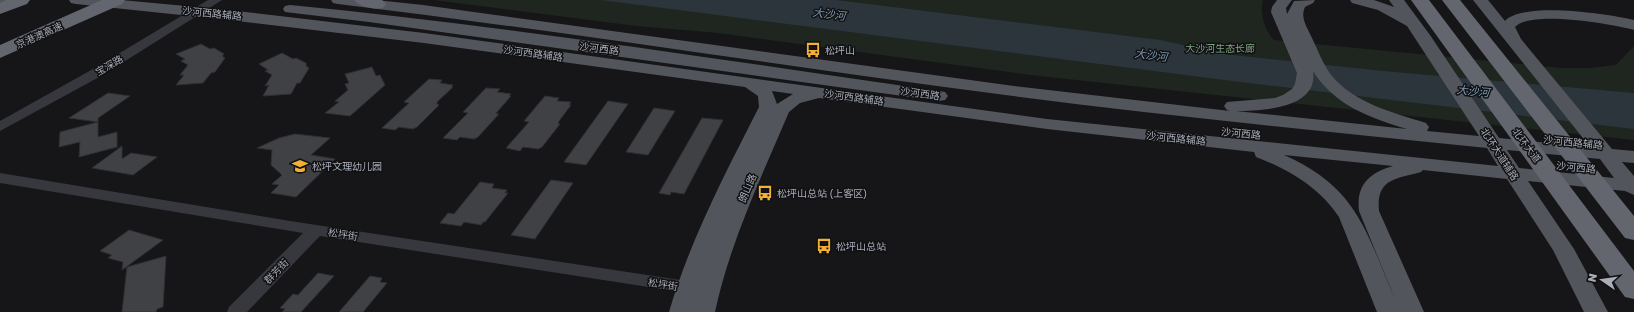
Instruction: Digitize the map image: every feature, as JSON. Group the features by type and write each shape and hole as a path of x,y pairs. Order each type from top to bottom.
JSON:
{"highway":[{"path":"0,9 21,0"},
{"name":"京港澳高速","path":"0,41 92,0"},
{"name":"京港澳高速","path":"0,52 76,9 116,0"},
{"name":"北环大道","path":"1420,0 1634,290"},
{"path":"1451,0 1634,232"}],"main road":[{"name":"沙河西路","path":"294,0 356,1 480,16 627,37 1007,98 1157,124 1634,173"},
{"path":"1285,0 1279,7 1288,17 1326,79 1347,96 1384,116 1420,127"},
{"path":"1288,17 1295,13 1299,4 1308,0"},
{"path":"1357,0 1383,7 1404,18 1424,38"},
{"name":"北环大道辅路","path":"1396,0 1424,38 1563,249 1596,312"},
{"path":"1480,0 1634,187"},
{"name":"沙河西路辅路","path":"76,9 204,4 424,38 648,70 822,92 1054,125 1634,187"},
{"name":"沙河西路","path":"204,4 369,17 527,39 1007,98 1258,119 1634,157"},
{"path":"1600,4 1634,15"},
{"path":"1517,45 1508,30 1507,23 1508,18 1520,10 1538,7 1562,8 1615,18 1634,25"},
{"path":"1226,106 1267,105 1285,100 1297,93 1304,84 1306,79 1288,17"},
{"path":"506,36 501,34 501,31 505,28 515,26 583,35 627,37"},
{"path":"527,39 648,70"},
{"name":"朗山路","path":"681,312 687,287 708,232 768,107 769,101 766,94 751,84"},
{"name":"朗山路","path":"703,312 707,290 727,235 780,112 783,107 793,100 822,92"},
{"name":"沙河西路辅路","path":"1007,98 1113,95 1634,148"},
{"path":"856,98 1007,98"},
{"path":"1219,142 1257,151 1297,168 1322,185 1343,206 1349,217 1389,312"},
{"path":"1412,312 1374,220 1368,199 1370,190 1377,180 1390,174 1405,170 1446,166"}],"street":[{"name":"宝深路","path":"0,116 204,4"},
{"name":"宝深路","path":"0,127 204,4"},
{"name":"松坪街","path":"0,178 316,230 687,287"},
{"name":"群芳街","path":"236,312 316,230"}],"green space":[{"name":"大沙河生态长廊","path":"433,0 1263,0 1262,16 1268,32 1274,40 1561,68 1589,68 1616,65 1634,46 1634,140 1039,76 718,33 636,26"}],"water":[{"name":"大沙河","path":"601,0 836,0 1160,40 1224,54 1383,71 1634,93 1634,129 1240,82"}],"building":[{"path":"201,44 210,49 214,48 224,54 222,56 225,58 215,72 211,73 203,83 176,85 184,75 180,75 188,65 181,61 185,59 176,54"},
{"path":"282,53 293,59 296,58 306,63 306,66 309,68 300,83 297,83 291,94 263,96 269,85 265,86 272,75 265,71 268,70 259,64"},
{"path":"372,67 376,76 380,75 385,85 350,116 325,113 339,102 335,101 348,90 345,84 349,83 345,74"},
{"path":"429,79 442,80 440,83 453,85 451,87 453,87 437,102 439,105 417,127 413,129 399,127 395,130 382,128 409,103 404,102"},
{"path":"486,88 500,89 497,92 511,94 496,114 499,114 478,137 474,139 460,137 457,140 443,138 468,113 463,112"},
{"path":"108,93 130,96 98,118 98,122 69,118"},
{"path":"545,96 559,98 557,101 571,102 569,105 571,105 559,121 558,124 560,124 542,147 538,149 523,147 520,151 506,148 529,122 524,121"},
{"path":"608,101 628,104 586,165 564,162"},
{"path":"654,108 675,111 648,155 626,152"},
{"path":"702,118 723,120 684,194 671,192 670,195 659,193"},
{"path":"98,122 98,137 117,132 117,147 79,157 80,142 59,147 60,132"},
{"name":"松坪文理幼儿园","path":"295,134 330,138 311,155 335,159 296,197 271,193 279,185 272,184 282,175 271,165 272,150 257,148 279,138"},
{"path":"122,146 122,159 131,153 157,157 133,175 92,168"},
{"path":"551,180 573,183 535,239 511,235"},
{"path":"480,182 494,184 492,188 507,190 505,193 508,193 485,222 481,225 464,222 461,226 440,223 448,213 454,214"},
{"path":"129,230 163,240 122,270 123,262 108,258 112,255 100,251"},
{"path":"166,256 163,307 157,309 156,312 122,312 127,267"},
{"path":"318,273 334,276 301,312 282,312 285,309 280,308 293,294 298,295"},
{"path":"370,276 382,278 380,282 387,283 363,312 339,312"}],"place":[{"name":"松坪山","path":"813,50"},
{"name":"松坪文理幼儿园","path":"300,166"},
{"name":"松坪山总站 (上客区)","path":"765,193"},
{"name":"松坪山总站","path":"824,246"}]}
